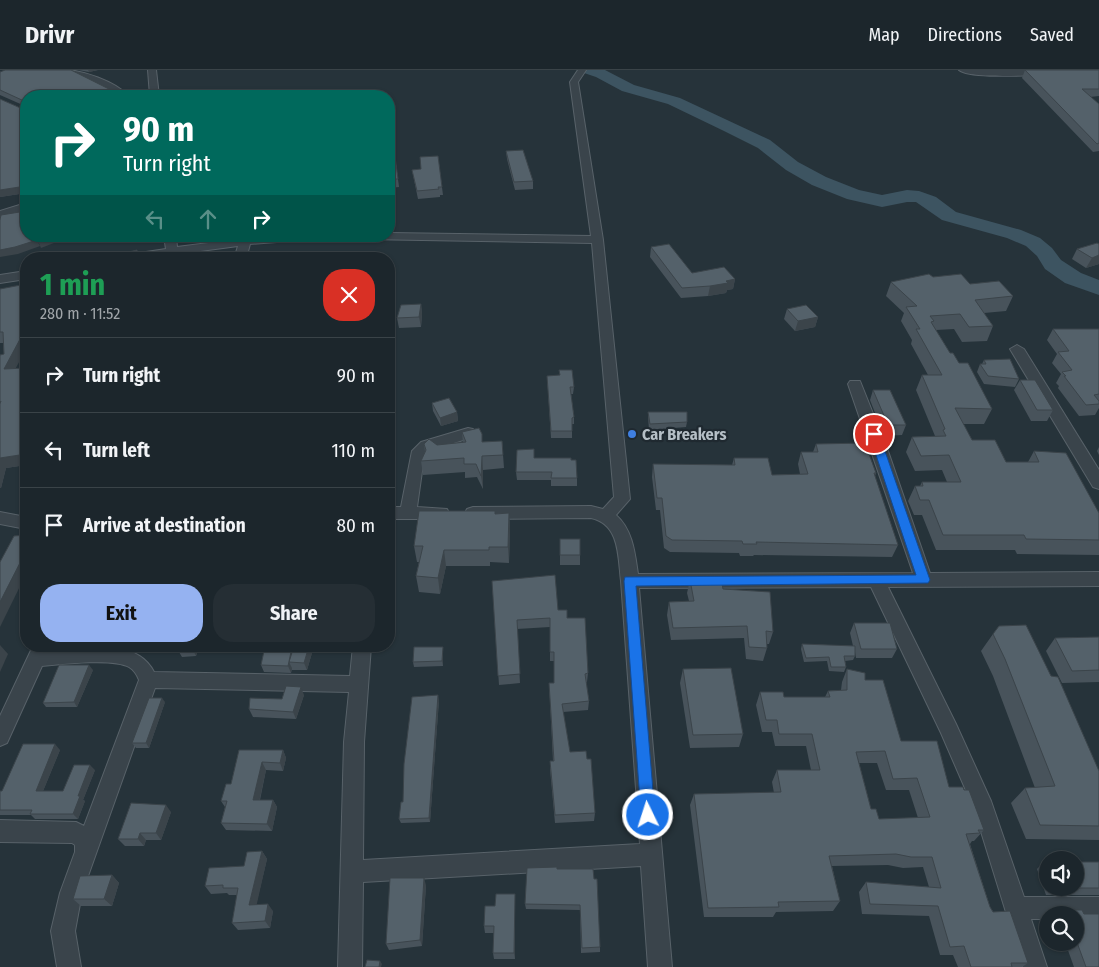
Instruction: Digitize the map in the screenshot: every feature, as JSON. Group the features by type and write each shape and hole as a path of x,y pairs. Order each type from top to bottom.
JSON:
{"street":[{"path":"67,70 114,90"},
{"path":"152,70 154,90"},
{"path":"582,70 574,82 597,240 622,499 606,516"},
{"path":"963,70 993,73 1051,71"},
{"path":"0,215 20,208"},
{"path":"395,237 597,240"},
{"path":"186,252 233,242"},
{"path":"0,279 20,276"},
{"path":"1017,349 1099,483"},
{"path":"855,384 924,580"},
{"path":"408,513 417,455 420,450 426,446 468,433"},
{"path":"395,513 591,512 606,516 617,526 623,538 630,581 660,967"},
{"path":"0,518 20,522"},
{"path":"630,581 1099,579"},
{"path":"876,580 984,808 1035,967"},
{"path":"0,737 40,652 117,656 133,660 144,669 148,680 72,893 63,931 68,967"},
{"path":"350,967 354,742 362,652"},
{"path":"148,680 359,684"},
{"path":"0,831 76,833 85,840 86,852"},
{"path":"352,872 651,854"},
{"path":"1017,908 1099,908"}],"building":[{"path":"5,70 71,70 111,90 20,90 20,99 0,90 0,72"},
{"path":"1025,70 1099,70 1099,89 1082,89 1099,104 1099,143 1097,144"},
{"path":"0,99 20,108 20,187 0,190"},
{"path":"523,150 533,181 514,182 506,151"},
{"path":"395,156 398,179 395,179"},
{"path":"438,156 442,187 438,187 439,189 417,191 412,170 421,169 420,157"},
{"path":"20,212 20,242 31,242 0,250 1,215"},
{"path":"669,244 692,273 724,267 735,279 726,281 728,283 682,288 651,247"},
{"path":"1099,244 1099,255 1092,258 1077,249"},
{"path":"929,274 933,277 961,274 970,284 999,281 1013,296 975,300 993,326 969,327 960,314 930,316 934,321 931,322 950,353 953,353 959,363 968,363 992,409 955,408 972,440 995,440 1006,462 1039,462 1034,451 1066,453 1099,513 1099,540 1026,539 1024,535 943,535 929,500 920,500 915,486 923,486 922,482 961,482 949,455 921,456 912,437 946,436 943,430 945,429 922,375 942,375 916,329 920,329 906,307 917,306 891,282"},
{"path":"20,285 20,339 4,369 20,368 20,455 0,458 0,355 4,354 3,332 0,332 0,289"},
{"path":"421,304 419,317 397,318 401,305"},
{"path":"806,305 818,317 798,321 787,309"},
{"path":"1053,329 1099,329 1099,394 1094,395 1099,404 1086,405 1064,376 1066,376 1062,372 1072,370 1058,352 1069,351"},
{"path":"1010,359 1019,379 988,376 980,364 986,364 984,360"},
{"path":"559,370 572,370 574,387 570,387 574,417 572,418 572,431 551,431 547,376 560,375"},
{"path":"1020,380 1035,380 1053,410 1037,410"},
{"path":"873,390 890,390 906,425 888,425"},
{"path":"449,398 457,412 440,418 432,403"},
{"path":"648,412 687,412 687,422 650,424"},
{"path":"479,428 482,434 482,442 502,441 503,455 482,456 481,476 476,464 464,464 464,458 421,461 426,450 424,444 429,439 437,445 466,442 462,432"},
{"path":"865,443 898,545 756,542 757,544 743,544 742,541 672,540 666,536 662,498 657,498 653,464 735,465 734,458 768,458 772,475 808,474 801,452 818,452 816,444"},
{"path":"534,449 534,458 571,458 571,460 576,460 577,478 551,478 552,472 516,472 517,450"},
{"path":"419,511 495,511 495,514 509,513 508,547 489,547 489,550 444,550 438,578 416,576 423,546 414,546"},
{"path":"14,536 20,536 20,563 0,602 0,562"},
{"path":"560,539 580,539 580,555 560,555"},
{"path":"555,575 558,610 567,610 567,618 585,618 588,673 585,674 589,701 562,704 570,752 586,751 587,759 591,759 595,813 555,815 550,761 554,761 549,683 554,683 554,652 550,652 550,618 517,620 520,674 498,676 492,581"},
{"path":"721,579 723,589 770,592 773,632 766,631 767,648 749,647 747,626 673,628 669,602 694,601 690,580"},
{"path":"854,623 890,623 897,649 861,649"},
{"path":"1026,625 1051,676 1058,677 1099,771 1099,826 1040,825 1025,788 1055,786 1005,659 993,634 999,626"},
{"path":"1099,637 1099,670 1072,671 1055,638"},
{"path":"802,644 855,646 855,656 844,656 846,667 831,667 829,657 806,658"},
{"path":"414,647 443,647 442,661 413,662"},
{"path":"264,652 291,652 288,666 261,665"},
{"path":"292,652 307,652 304,663 289,662"},
{"path":"59,665 89,665 74,702 43,703"},
{"path":"731,668 743,734 693,735 683,669"},
{"path":"847,669 865,673 865,680 883,680 901,741 937,741 949,787 963,787 964,790 969,790 984,830 978,830 980,833 966,834 990,907 993,912 1010,911 1028,963 1011,963 1012,967 971,967 964,946 950,947 938,906 870,904 866,882 941,888 932,857 911,857 896,854 829,856 840,901 778,902 779,907 708,908 694,794 781,792 777,770 820,770 812,734 779,734 777,720 766,720 760,692 783,692 784,697 830,697 828,691 847,690","holes":["885,751 893,779 917,778 930,817 879,819 876,809 871,809 856,752"]},
{"path":"286,686 301,687 293,712 249,709 250,698 282,699"},
{"path":"438,695 429,818 399,819 401,802 403,802 404,764 412,697"},
{"path":"149,698 162,698 146,743 132,743"},
{"path":"23,744 55,744 36,791 63,791 74,765 90,765 73,814 30,814 32,810 0,810 0,791 2,791"},
{"path":"239,750 283,750 280,763 262,762 253,800 273,800 267,824 221,823 227,801 221,801 226,784 231,784"},
{"path":"131,803 166,805 156,833 140,833 138,839 118,839"},
{"path":"262,851 249,905 268,904 265,921 232,923 238,888 223,888 223,885 205,886 209,868 244,866 247,852"},
{"path":"1084,862 1099,862 1099,888 1084,888"},
{"path":"557,867 557,869 593,869 594,879 597,879 600,947 582,948 580,905 525,904 527,868"},
{"path":"112,875 104,899 73,899 80,876"},
{"path":"390,878 424,878 420,940 386,944"},
{"path":"496,894 515,894 514,953 493,953 494,926 484,926 485,906 495,906"},
{"path":"1084,914 1099,914 1099,967 1086,967 1080,951 1084,951"},
{"path":"367,960 380,961 379,967 365,967"}],"waterway":[{"path":"589,70 602,74 628,88 674,101 730,127 764,144 792,166 819,181 854,195 882,201 907,196 919,197 929,201 949,216 1014,234 1033,242 1045,252 1053,264 1073,278 1099,288"}],"place":[{"name":"Car Breakers","path":"632,434"}],"route":[{"path":"648,815 630,581 924,580 874,434"}]}
